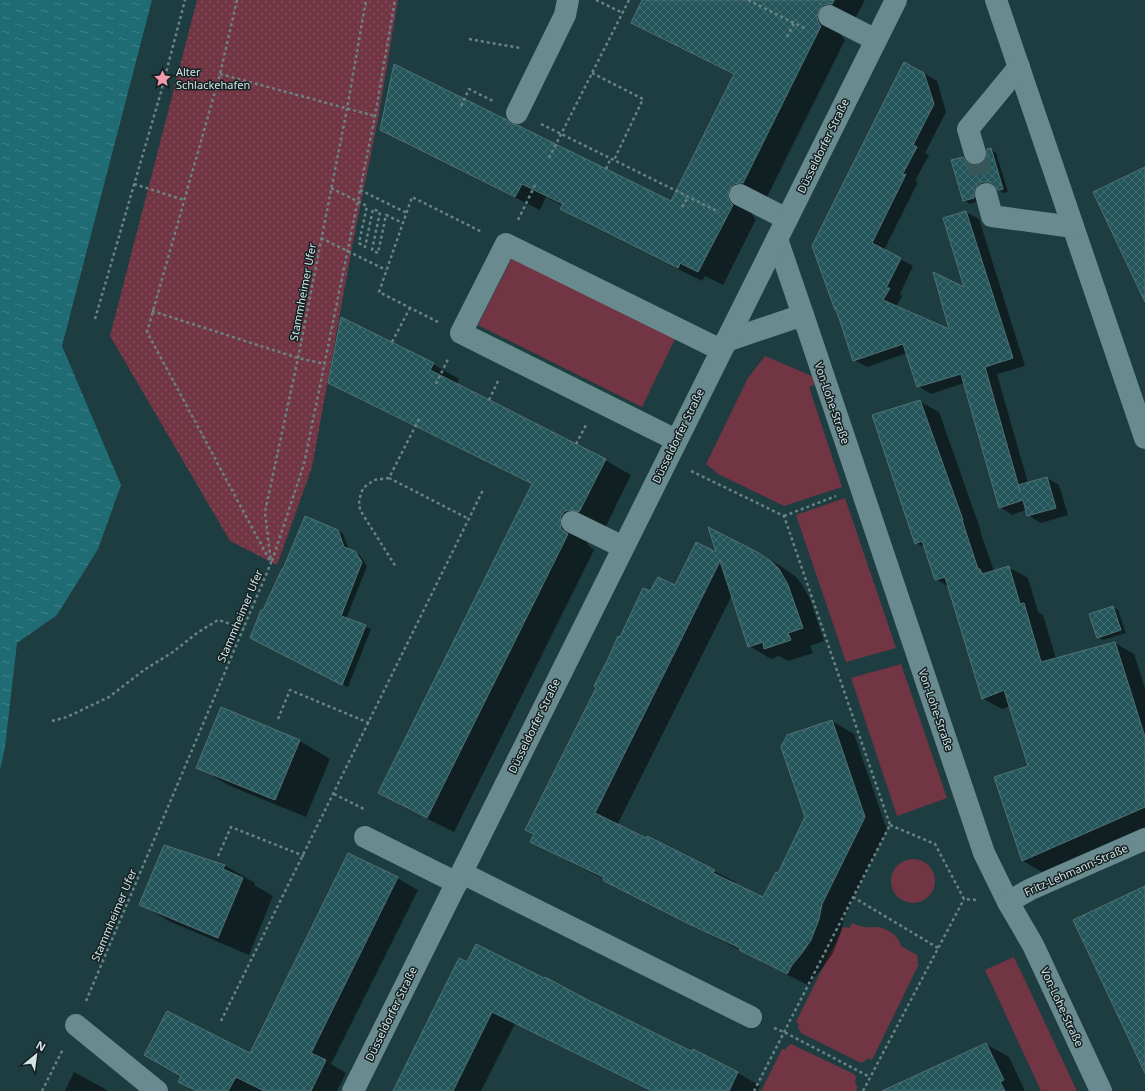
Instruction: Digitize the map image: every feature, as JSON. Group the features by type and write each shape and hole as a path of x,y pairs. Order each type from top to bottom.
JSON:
{"street":[{"path":"517,112 565,15 568,0"},
{"name":"Düsseldorfer Straße","path":"353,1091 896,0"},
{"path":"996,0 1145,438"},
{"path":"829,16 876,40"},
{"path":"974,153 968,129 1019,68"},
{"path":"986,194 992,216 1074,228"},
{"path":"740,195 787,219"},
{"name":"Von-Lohe-Straße","path":"777,239 984,852 1008,902 1033,945 1102,1091"},
{"path":"676,440 461,334 506,244 723,346 803,315"},
{"path":"572,522 623,548"},
{"path":"365,837 459,878 751,1017"},
{"name":"Fritz-Lehmann-Straße","path":"1008,902 1031,890 1145,839"},
{"path":"76,1025 156,1091"}],"path":[{"path":"95,319 161,92 185,0"},
{"path":"237,0 220,74 146,332 271,563"},
{"name":"Stammheimer Ufer","path":"42,1091 76,1025 271,563 265,512 298,358 347,109 366,0"},
{"path":"271,563 304,464 375,116 395,0"},
{"path":"596,0 623,13"},
{"path":"549,158 630,0"},
{"path":"748,0 800,26"},
{"path":"788,37 794,23"},
{"path":"469,39 546,53"},
{"path":"592,73 644,99 613,159 606,169"},
{"path":"220,74 375,116"},
{"path":"461,106 469,89 713,209"},
{"path":"461,334 378,292 412,197 506,244 536,183"},
{"path":"134,184 184,200"},
{"path":"331,188 367,206 359,244 365,247 373,208 380,212 372,250 378,253 386,215 403,223"},
{"path":"360,190 407,213"},
{"path":"682,207 688,197"},
{"path":"321,238 386,270"},
{"path":"392,342 410,308"},
{"path":"152,311 298,358 324,364"},
{"path":"389,478 419,419"},
{"path":"667,459 784,516 890,826 754,1091"},
{"path":"396,567 360,510 359,500 363,488 374,480 389,478 469,519"},
{"path":"784,516 861,487"},
{"path":"221,1022 483,490"},
{"path":"52,721 67,717 109,697 144,670 173,652 197,633 218,620 244,628"},
{"path":"278,719 290,690 369,723"},
{"path":"890,826 935,844 964,899"},
{"path":"218,856 231,827 304,856"},
{"path":"853,897 938,948"},
{"path":"964,899 1008,902"},
{"path":"863,1091 964,899"},
{"path":"751,1017 784,1032 870,1077"}],"shaded area":[{"path":"197,0 398,0 378,119 353,242 312,467 277,565 230,541 110,336"},
{"path":"513,256 676,337 642,407 478,325"},
{"path":"765,356 814,377 816,384 809,387 842,487 784,506 718,474 706,464 748,378"},
{"path":"845,498 896,648 846,662 796,515"},
{"path":"901,664 947,798 897,816 851,678"},
{"path":"913,859 925,863 931,869 935,881 931,893 925,899 913,903 901,899 895,893 891,881 895,869 901,863"},
{"path":"852,923 865,927 879,927 891,932 898,938 901,946 917,955 917,963 919,964 872,1060 868,1058 861,1063 801,1033 798,1027 799,1024 796,1022 843,927 849,928"},
{"path":"1014,957 1077,1091 1041,1091 985,970"},
{"path":"791,1044 854,1074 856,1077 855,1084 858,1086 856,1091 761,1091 782,1049 785,1050"}],"water":[{"path":"0,0 152,0 62,346 121,485 98,549 57,615 17,643 5,747 0,770"}],"building":[{"path":"642,0 834,0 832,4 823,5 818,11 818,22 821,26 743,183 734,184 729,190 729,201 733,205 698,272 680,263 678,268 560,209 563,204 522,184 515,197 380,130 394,64 507,120 511,124 517,125 671,201 734,74 631,23"},
{"path":"904,62 924,73 934,104 913,145 917,147 902,175 906,174 872,243 901,258 886,288 890,288 883,300 949,329 933,272 964,287 943,218 966,211 1013,358 985,367 1018,485 1047,477 1056,508 1027,516 1023,500 999,508 961,374 917,387 903,344 853,361 812,246"},
{"path":"991,148 1003,189 998,190 990,182 982,182 974,190 974,198 963,201 951,160 963,157 966,162 972,165 979,165 984,162 987,156 987,149"},
{"path":"1145,167 1145,302 1093,192"},
{"path":"341,317 434,363 430,370 606,459 579,512 571,510 565,511 561,516 561,529 568,534 427,818 378,793 532,484 328,383"},
{"path":"920,400 963,520 978,569 980,569 982,574 1009,566 1020,604 1024,603 1041,662 1115,642 1145,737 1145,807 1022,861 994,777 1028,766 1004,690 982,699 945,577 935,580 922,541 915,544 872,415"},
{"path":"305,516 338,530 344,547 355,551 362,562 341,616 366,625 342,685 250,638 261,610 263,610 283,569"},
{"path":"708,527 759,553 779,569 788,585 803,628 788,633 791,640 764,649 763,642 748,647 720,561 595,813 646,838 647,836 715,870 713,873 763,897 776,872 778,873 805,817 781,747 787,735 832,720 865,817 822,904 819,919 811,940 787,974 739,950 740,948 604,881 603,877 530,842 534,834 525,830 596,688 594,686 618,636 620,637 643,588 650,591 658,577 675,585 696,542 716,552"},
{"path":"1113,606 1121,630 1097,638 1089,614"},
{"path":"221,707 300,740 275,800 196,768"},
{"path":"164,845 225,865 223,869 243,878 218,938 139,905"},
{"path":"348,853 398,877 311,1053 326,1060 311,1091 264,1091 236,1077 228,1091 197,1091 178,1082 181,1076 144,1055 167,1011 250,1053"},
{"path":"1145,886 1145,1073 1073,920"},
{"path":"476,944 691,1051 693,1049 738,1072 729,1091 652,1091 492,1012 453,1091 393,1091 459,958 467,962"},
{"path":"986,1043 1004,1080 1000,1082 1005,1091 882,1091"}],"tunnel":[{"path":"975,153 986,194"}],"place":[{"name":"Alter Schlackehafen","path":"163,78"}]}
